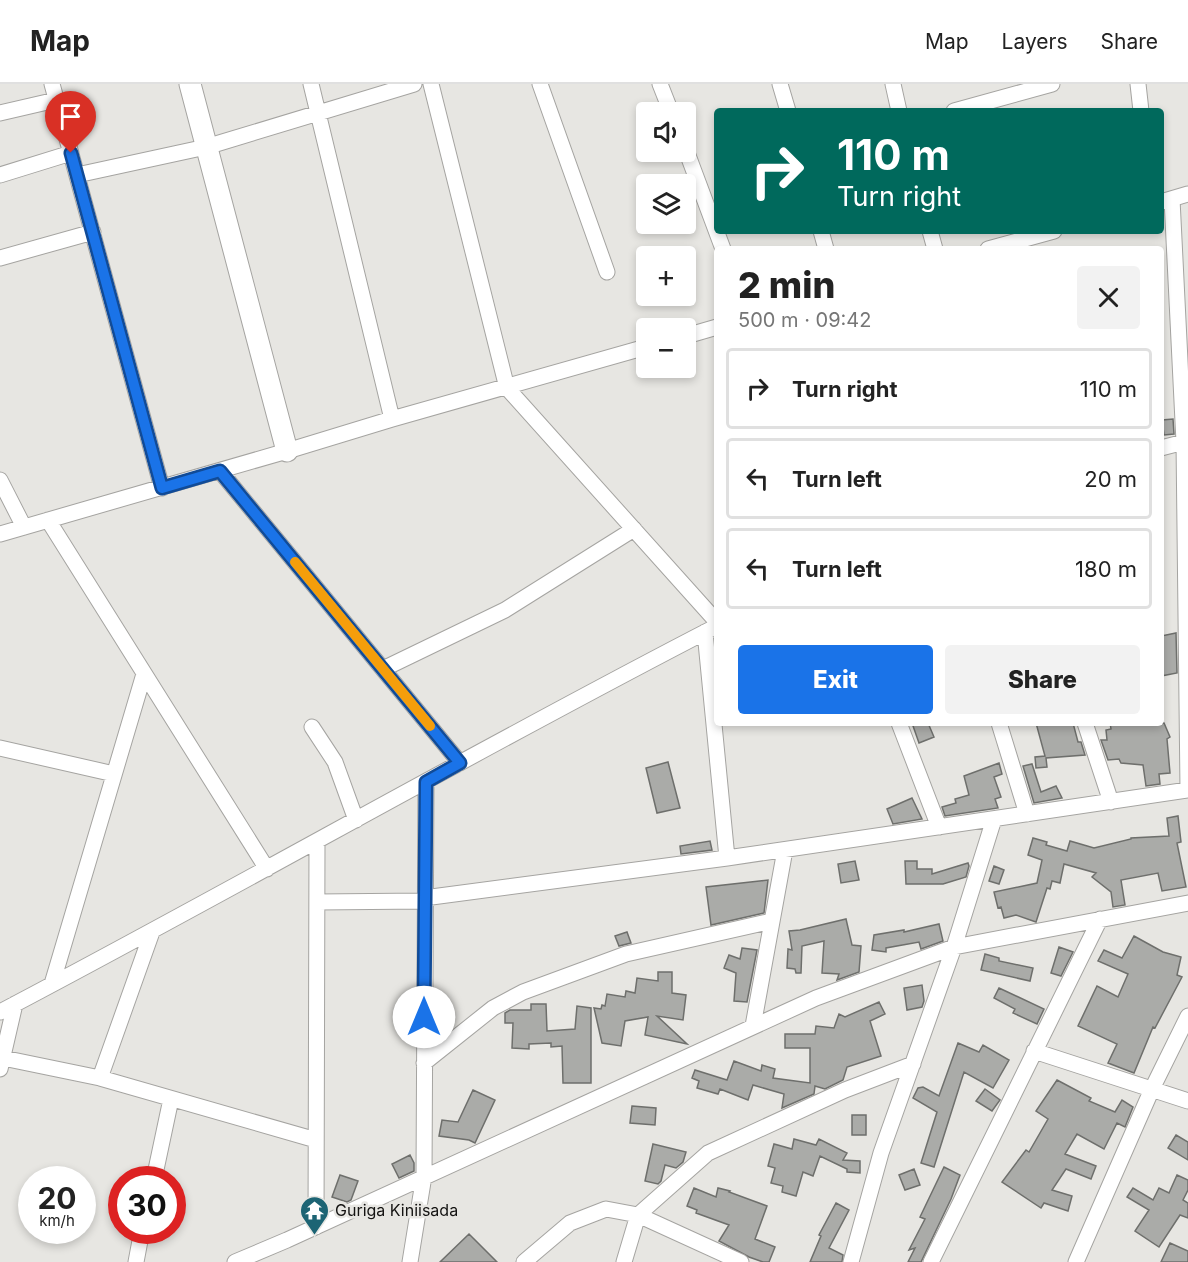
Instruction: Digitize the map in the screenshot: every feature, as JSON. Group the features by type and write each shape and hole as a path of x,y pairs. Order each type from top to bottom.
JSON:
{"street":[{"path":"52,84 162,488"},
{"path":"190,84 287,452"},
{"path":"311,84 392,419"},
{"path":"77,175 206,147 414,84"},
{"path":"431,84 507,388 634,529 713,627 714,644"},
{"path":"540,84 607,272"},
{"path":"660,84 667,102"},
{"path":"780,84 787,108"},
{"path":"893,84 897,108"},
{"path":"965,108 1052,84"},
{"path":"1138,84 1142,108"},
{"path":"0,113 56,100"},
{"path":"0,175 71,153"},
{"path":"690,162 714,225"},
{"path":"317,902 424,899 785,850 1188,790 1186,441 1167,200 1188,194"},
{"path":"0,258 93,232"},
{"path":"999,246 1043,234"},
{"path":"696,333 714,328"},
{"path":"0,534 636,350"},
{"path":"1164,447 1186,441"},
{"path":"220,471 460,763"},
{"path":"0,480 24,527"},
{"path":"48,520 267,869"},
{"path":"384,669 504,610 634,529"},
{"path":"0,1012 152,932 713,627"},
{"path":"52,984 144,674"},
{"path":"719,726 727,858"},
{"path":"900,726 939,827"},
{"path":"1000,726 1028,814"},
{"path":"1086,726 1111,802"},
{"path":"312,727 335,762 356,820"},
{"path":"0,748 114,774"},
{"path":"410,1262 424,1176 426,782"},
{"path":"851,1262 881,1153 954,947 994,819"},
{"path":"316,1227 317,842"},
{"path":"753,1026 785,850"},
{"path":"235,1262 262,1256 316,1227 424,1176 816,998 954,947 1188,903"},
{"path":"931,1262 1100,920"},
{"path":"424,1063 493,1008 523,992 626,954 772,921"},
{"path":"100,1078 152,932"},
{"path":"15,1004 1,1064 100,1078 316,1140"},
{"path":"1076,1262 1152,1089 1188,1016"},
{"path":"1034,1051 1188,1101"},
{"path":"624,1262 638,1215 708,1153 845,1090 913,1064"},
{"path":"157,1166 171,1099"},
{"path":"524,1262 570,1223 606,1209 638,1215 741,1262"},
{"path":"135,1262 139,1244"}],"building":[{"path":"1173,419 1174,434 1164,435 1164,420"},
{"path":"1176,633 1177,673 1164,675 1164,635"},
{"path":"1164,723 1170,737 1167,739 1170,773 1159,774 1160,784 1146,786 1143,765 1121,763 1119,759 1108,760 1101,740 1107,740 1106,730 1111,729 1110,726 1164,726"},
{"path":"913,726 929,726 934,737 919,743"},
{"path":"1037,726 1074,726 1078,742 1081,742 1085,755 1046,758 1047,767 1036,768 1035,757 1045,756"},
{"path":"668,762 680,808 657,813 646,768"},
{"path":"999,763 1002,774 994,777 1001,797 995,799 998,808 945,816 942,807 956,803 955,799 969,795 964,776"},
{"path":"1032,764 1041,792 1056,786 1062,798 1034,803 1023,766"},
{"path":"912,798 922,819 893,824 887,809"},
{"path":"1178,816 1181,842 1177,843 1186,887 1162,891 1158,873 1121,880 1125,905 1113,907 1111,892 1092,877 1096,873 1064,864 1060,883 1052,881 1050,889 1047,888 1036,922 1016,915 1004,918 1001,907 998,908 994,892 1037,883 1042,860 1028,855 1033,838 1047,842 1046,845 1067,851 1070,841 1094,848 1131,838 1169,836 1167,818"},
{"path":"710,841 712,850 681,854 680,846"},
{"path":"855,861 859,880 841,883 838,864"},
{"path":"905,861 917,861 917,869 932,869 932,874 968,863 969,866 966,877 943,884 906,884"},
{"path":"994,866 1004,870 999,884 989,881"},
{"path":"768,880 764,913 711,925 706,887"},
{"path":"846,919 852,945 861,946 859,972 837,980 839,974 822,973 824,941 802,946 801,973 787,968 788,949 792,950 789,931"},
{"path":"939,924 943,941 921,949 919,942 886,948 886,952 872,950 874,935 904,930 904,932"},
{"path":"627,932 631,943 619,946 615,936"},
{"path":"1134,936 1163,952 1181,957 1177,975 1182,977 1155,1028 1153,1027 1134,1073 1108,1063 1117,1044 1078,1026 1097,986 1118,997 1128,974 1098,961 1104,950 1122,958"},
{"path":"1059,947 1073,952 1061,976 1051,973"},
{"path":"742,948 757,950 747,1002 734,1001 736,973 724,968 729,955 740,959"},
{"path":"985,954 999,958 999,961 1033,968 1030,981 981,970"},
{"path":"658,972 672,972 672,993 686,995 683,1020 657,1016 687,1044 645,1035 648,1017 625,1021 621,1046 602,1043 594,1008 601,1009 602,1005 605,1006 607,994 625,997 626,991 635,993 637,978 658,981"},
{"path":"922,985 924,1001 922,1007 907,1010 904,988"},
{"path":"999,988 1044,1009 1037,1024 1013,1013 1015,1009 994,998"},
{"path":"879,1002 885,1014 870,1021 881,1056 847,1067 843,1080 825,1089 815,1086 814,1094 782,1108 784,1094 753,1085 748,1100 720,1089 718,1094 697,1088 699,1081 692,1078 695,1070 727,1080 734,1061 761,1071 762,1065 775,1069 773,1078 810,1083 810,1048 785,1048 785,1034 815,1034 816,1026 834,1028 839,1014 845,1017"},
{"path":"531,1004 546,1004 547,1031 575,1029 577,1006 591,1008 591,1083 563,1083 562,1046 551,1047 551,1043 529,1044 529,1049 512,1048 513,1023 505,1023 505,1013 510,1010 531,1010"},
{"path":"958,1043 979,1052 983,1045 1009,1060 993,1088 964,1072 934,1167 921,1163 937,1112 913,1098 918,1088 923,1087 939,1096"},
{"path":"1057,1080 1091,1098 1089,1101 1115,1112 1122,1100 1133,1107 1125,1127 1117,1123 1104,1149 1077,1134 1065,1154 1096,1166 1091,1179 1066,1169 1052,1190 1072,1196 1068,1211 1044,1203 1041,1208 1002,1182 1026,1150 1029,1152 1048,1119 1036,1111"},
{"path":"985,1089 1000,1100 992,1111 976,1101"},
{"path":"473,1090 495,1100 475,1143 439,1136 442,1120 458,1122"},
{"path":"632,1106 656,1108 655,1125 630,1123"},
{"path":"852,1115 866,1115 866,1135 852,1135"},
{"path":"1176,1135 1188,1142 1188,1160 1168,1148"},
{"path":"794,1139 816,1145 819,1139 847,1153 843,1160 860,1161 860,1173 847,1172 847,1169 820,1156 813,1176 803,1172 796,1196 782,1192 783,1186 771,1183 775,1168 768,1166 774,1144 792,1149"},
{"path":"653,1144 686,1152 683,1162 676,1168 665,1165 658,1184 645,1181"},
{"path":"410,1155 414,1163 414,1171 399,1178 392,1164"},
{"path":"944,1167 960,1175 951,1199 921,1262 908,1262 915,1248 909,1250 925,1219 920,1217"},
{"path":"914,1169 920,1185 905,1190 899,1175"},
{"path":"340,1175 358,1181 351,1200 347,1202 332,1197"},
{"path":"1177,1175 1188,1180 1188,1190 1183,1200 1188,1203 1188,1218 1180,1215 1159,1247 1135,1231 1149,1210 1127,1197 1133,1188 1153,1200 1159,1188 1169,1193"},
{"path":"694,1188 716,1197 718,1188 767,1206 755,1239 775,1247 769,1262 749,1257 719,1241 729,1225 696,1213 697,1210 687,1206"},
{"path":"836,1203 849,1210 829,1248 843,1255 842,1262 810,1262 821,1236 819,1235"},
{"path":"469,1234 497,1262 440,1262"},
{"path":"1170,1243 1188,1251 1188,1262 1161,1262"}],"slow traffic":[{"path":"295,562 430,726"}],"place":[{"name":"Guriga Kiniisada","path":"314,1236"}],"route":[{"path":"71,153 162,488 220,471 460,763 426,782 424,1017"}]}
